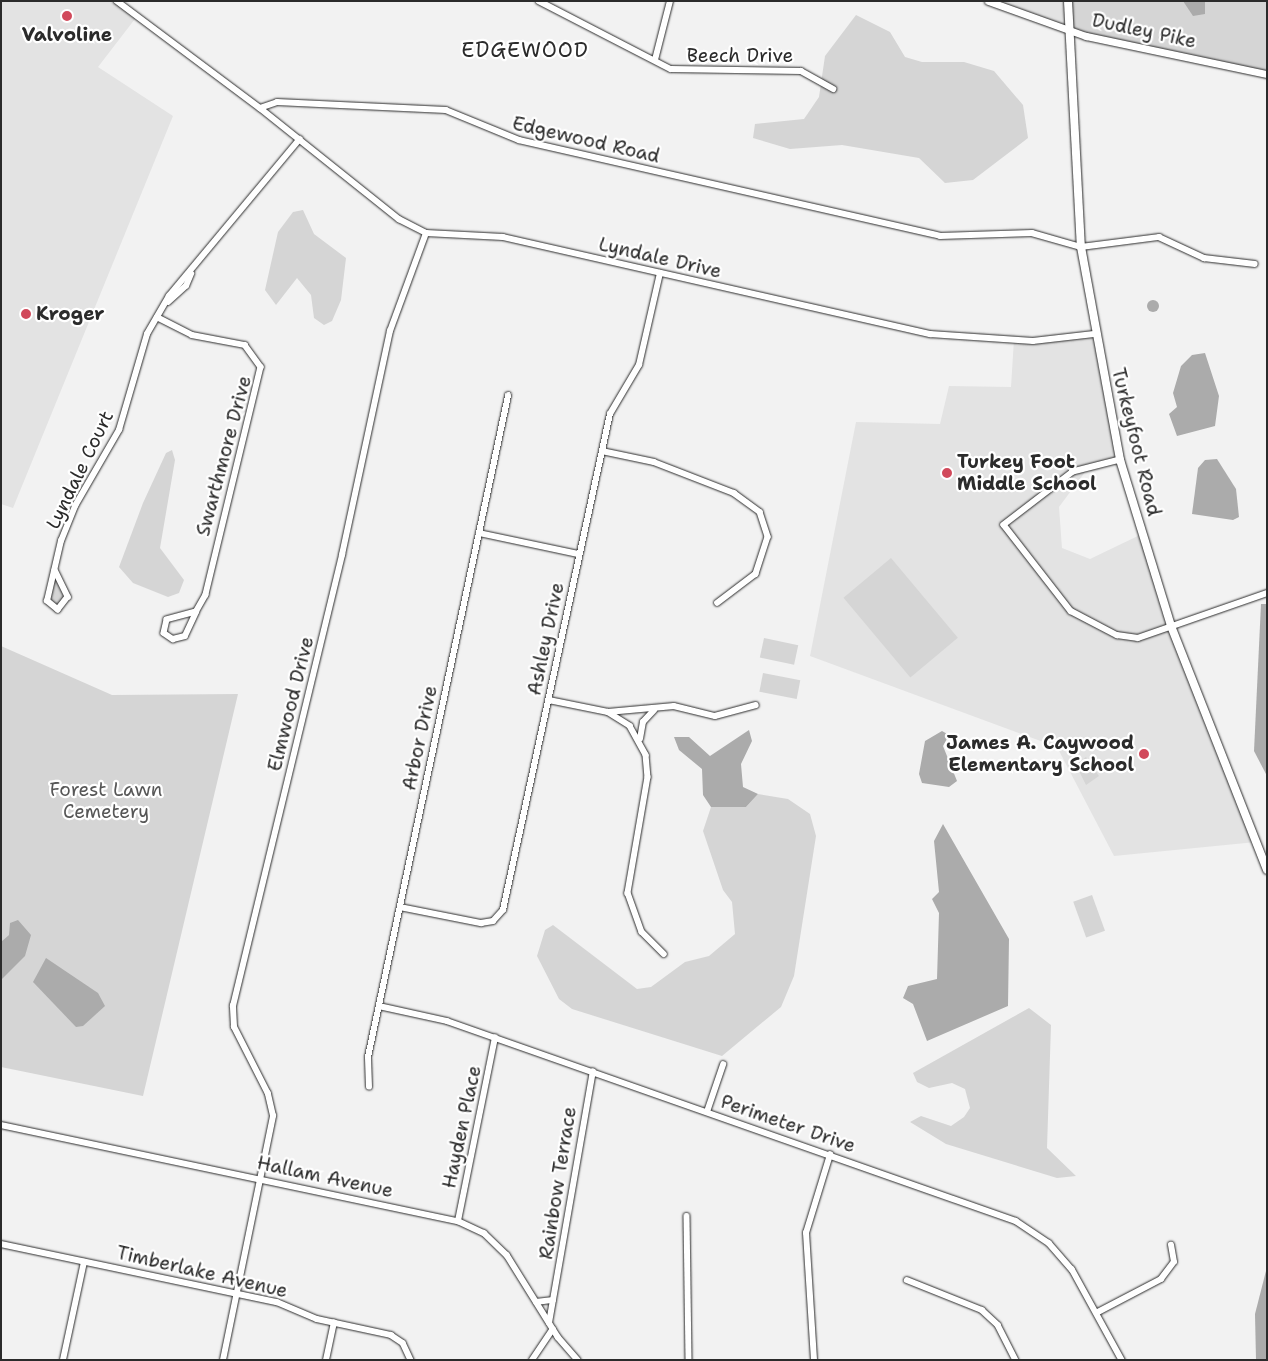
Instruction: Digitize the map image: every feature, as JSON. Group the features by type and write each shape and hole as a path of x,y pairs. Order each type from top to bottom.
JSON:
{"main road":[{"name":"Turkeyfoot Road","path":"1068,1 1081,247 1094,334 1120,460 1171,626 1267,870"}],"street":[{"path":"117,1 260,108"},
{"name":"Beech Drive","path":"540,1 676,70 801,71 833,88"},
{"path":"655,60 670,1"},
{"name":"Dudley Pike","path":"988,1 1069,29 1267,74"},
{"name":"Edgewood Road","path":"260,108 277,102 446,110 519,140 940,236 1032,233 1081,247"},
{"name":"Lyndale Drive","path":"260,108 400,219 426,233 491,234 930,334 1033,341 1094,334"},
{"name":"Lyndale Court","path":"55,570 68,600 58,610 47,601 55,570 75,506 119,430 139,356 157,317 300,139"},
{"name":"Elmwood Drive","path":"223,1360 261,1179 272,1105 234,1027 233,1006 342,555 390,331 426,233"},
{"path":"1081,247 1159,236 1204,258 1255,264"},
{"name":"Ashley Drive","path":"400,907 481,923 501,914 612,408 640,365 660,273"},
{"name":"Swarthmore Drive","path":"157,317 192,335 245,345 261,368 222,515 209,584 185,636 173,639 164,633 167,620 196,612"},
{"name":"Arbor Drive","path":"368,1087 365,1073 378,1006 508,396"},
{"path":"602,451 654,462 734,493 760,512 768,537 756,574 718,603"},
{"path":"1120,460 1073,472 1004,524 1071,611 1096,626 1132,639 1267,593"},
{"path":"479,533 579,554"},
{"path":"549,700 608,712 679,707 715,716 756,704"},
{"path":"654,710 643,722 640,739 648,777 628,893 642,932 664,954"},
{"path":"608,712 630,726 640,739"},
{"name":"Perimeter Drive","path":"378,1006 447,1021 830,1155 1023,1225 1064,1259 1098,1312 1122,1360"},
{"name":"Hayden Place","path":"458,1221 495,1038"},
{"path":"707,1112 723,1065"},
{"name":"Rainbow Terrace","path":"549,1323 592,1072"},
{"name":"Hallam Avenue","path":"1,1125 458,1221 500,1247 552,1329 578,1360"},
{"path":"814,1360 806,1233 830,1155"},
{"path":"688,1216 689,1360"},
{"name":"Timberlake Avenue","path":"1,1244 237,1294 334,1323 391,1335 403,1343 411,1360"},
{"path":"1098,1312 1161,1279 1174,1262 1171,1245"},
{"path":"63,1360 84,1262"},
{"path":"907,1280 982,1310 998,1325 1016,1360"},
{"path":"536,1302 553,1300"},
{"path":"326,1360 334,1323"},
{"path":"532,1360 552,1329"}],"shaded area":[{"path":"1,1 117,1 138,15 98,67 173,116 13,508 1,504"},
{"path":"988,1 1068,1 1069,29"},
{"path":"1183,1 1205,1 1205,14 1193,16"},
{"path":"1151,300 1155,300 1159,306 1155,312 1151,312 1147,308 1147,304"},
{"path":"1094,334 1120,460 1088,468 1059,507 1062,548 1090,559 1142,534 1171,626 1256,842 1114,856 1057,747 810,656 856,422 940,424 949,386 1011,387 1014,339"},
{"path":"1205,353 1219,396 1215,426 1177,436 1169,414 1177,407 1173,393 1181,366 1192,355"},
{"path":"1217,459 1236,489 1239,517 1233,520 1192,514 1198,468 1205,460"},
{"path":"1261,604 1267,604 1266,774 1254,751"},
{"path":"749,730 752,741 741,764 743,787 758,794 746,807 711,807 703,795 702,769 679,750 674,737 689,737 710,756"},
{"path":"942,731 949,735 943,746 957,781 949,787 922,783 919,774 925,741"},
{"path":"943,824 1009,939 1008,1006 927,1041 913,1004 903,998 908,986 937,979 939,913 932,899 939,892 934,841"},
{"path":"18,920 31,935 25,956 1,980 1,942 9,935 10,923"},
{"path":"46,958 98,993 105,1006 83,1026 76,1027 33,982"},
{"path":"1267,1267 1267,1360 1256,1360 1255,1314"}],"green space":[{"path":"1068,1 1267,1 1267,74 1069,29"},
{"path":"856,15 890,32 905,57 922,62 964,62 994,71 1023,105 1028,138 973,180 945,183 919,158 842,145 790,149 753,138 755,124 804,119 819,97 825,56"},
{"path":"303,210 314,234 346,258 341,300 332,321 324,325 314,318 311,295 297,278 276,305 265,290 278,232 293,212"},
{"path":"172,450 175,460 160,548 184,580 179,593 168,597 133,583 119,567 143,503 166,453"},
{"path":"891,558 958,638 910,678 844,598"},
{"path":"56,576 65,599 59,607 49,598"},
{"path":"764,638 798,645 794,665 760,658"},
{"name":"Forest Lawn Cemetery","path":"1,646 112,695 238,694 143,1096 1,1067"},
{"path":"763,673 800,680 797,699 759,692"},
{"path":"1086,757 1099,776 1086,785 1076,765"},
{"path":"758,794 788,799 810,814 816,836 794,976 781,1007 722,1056 572,1009 559,999 537,956 545,930 553,925 637,989 651,987 685,962 709,956 735,934 732,902 723,890 703,831 711,807 746,807"},
{"path":"1092,895 1105,931 1086,938 1073,902"},
{"path":"1029,1008 1051,1025 1047,1148 1076,1176 1057,1178 946,1144 910,1122 921,1116 951,1126 964,1117 970,1108 965,1089 952,1083 929,1088 917,1082 913,1073"}],"place":[{"name":"Valvoline","path":"67,16"},
{"name":"Kroger","path":"26,314"},
{"name":"Turkey Foot Middle School","path":"947,473"},
{"name":"James A. Caywood Elementary School","path":"1144,754"}],"district":[{"name":"EDGEWOOD","path":"525,50"}]}
